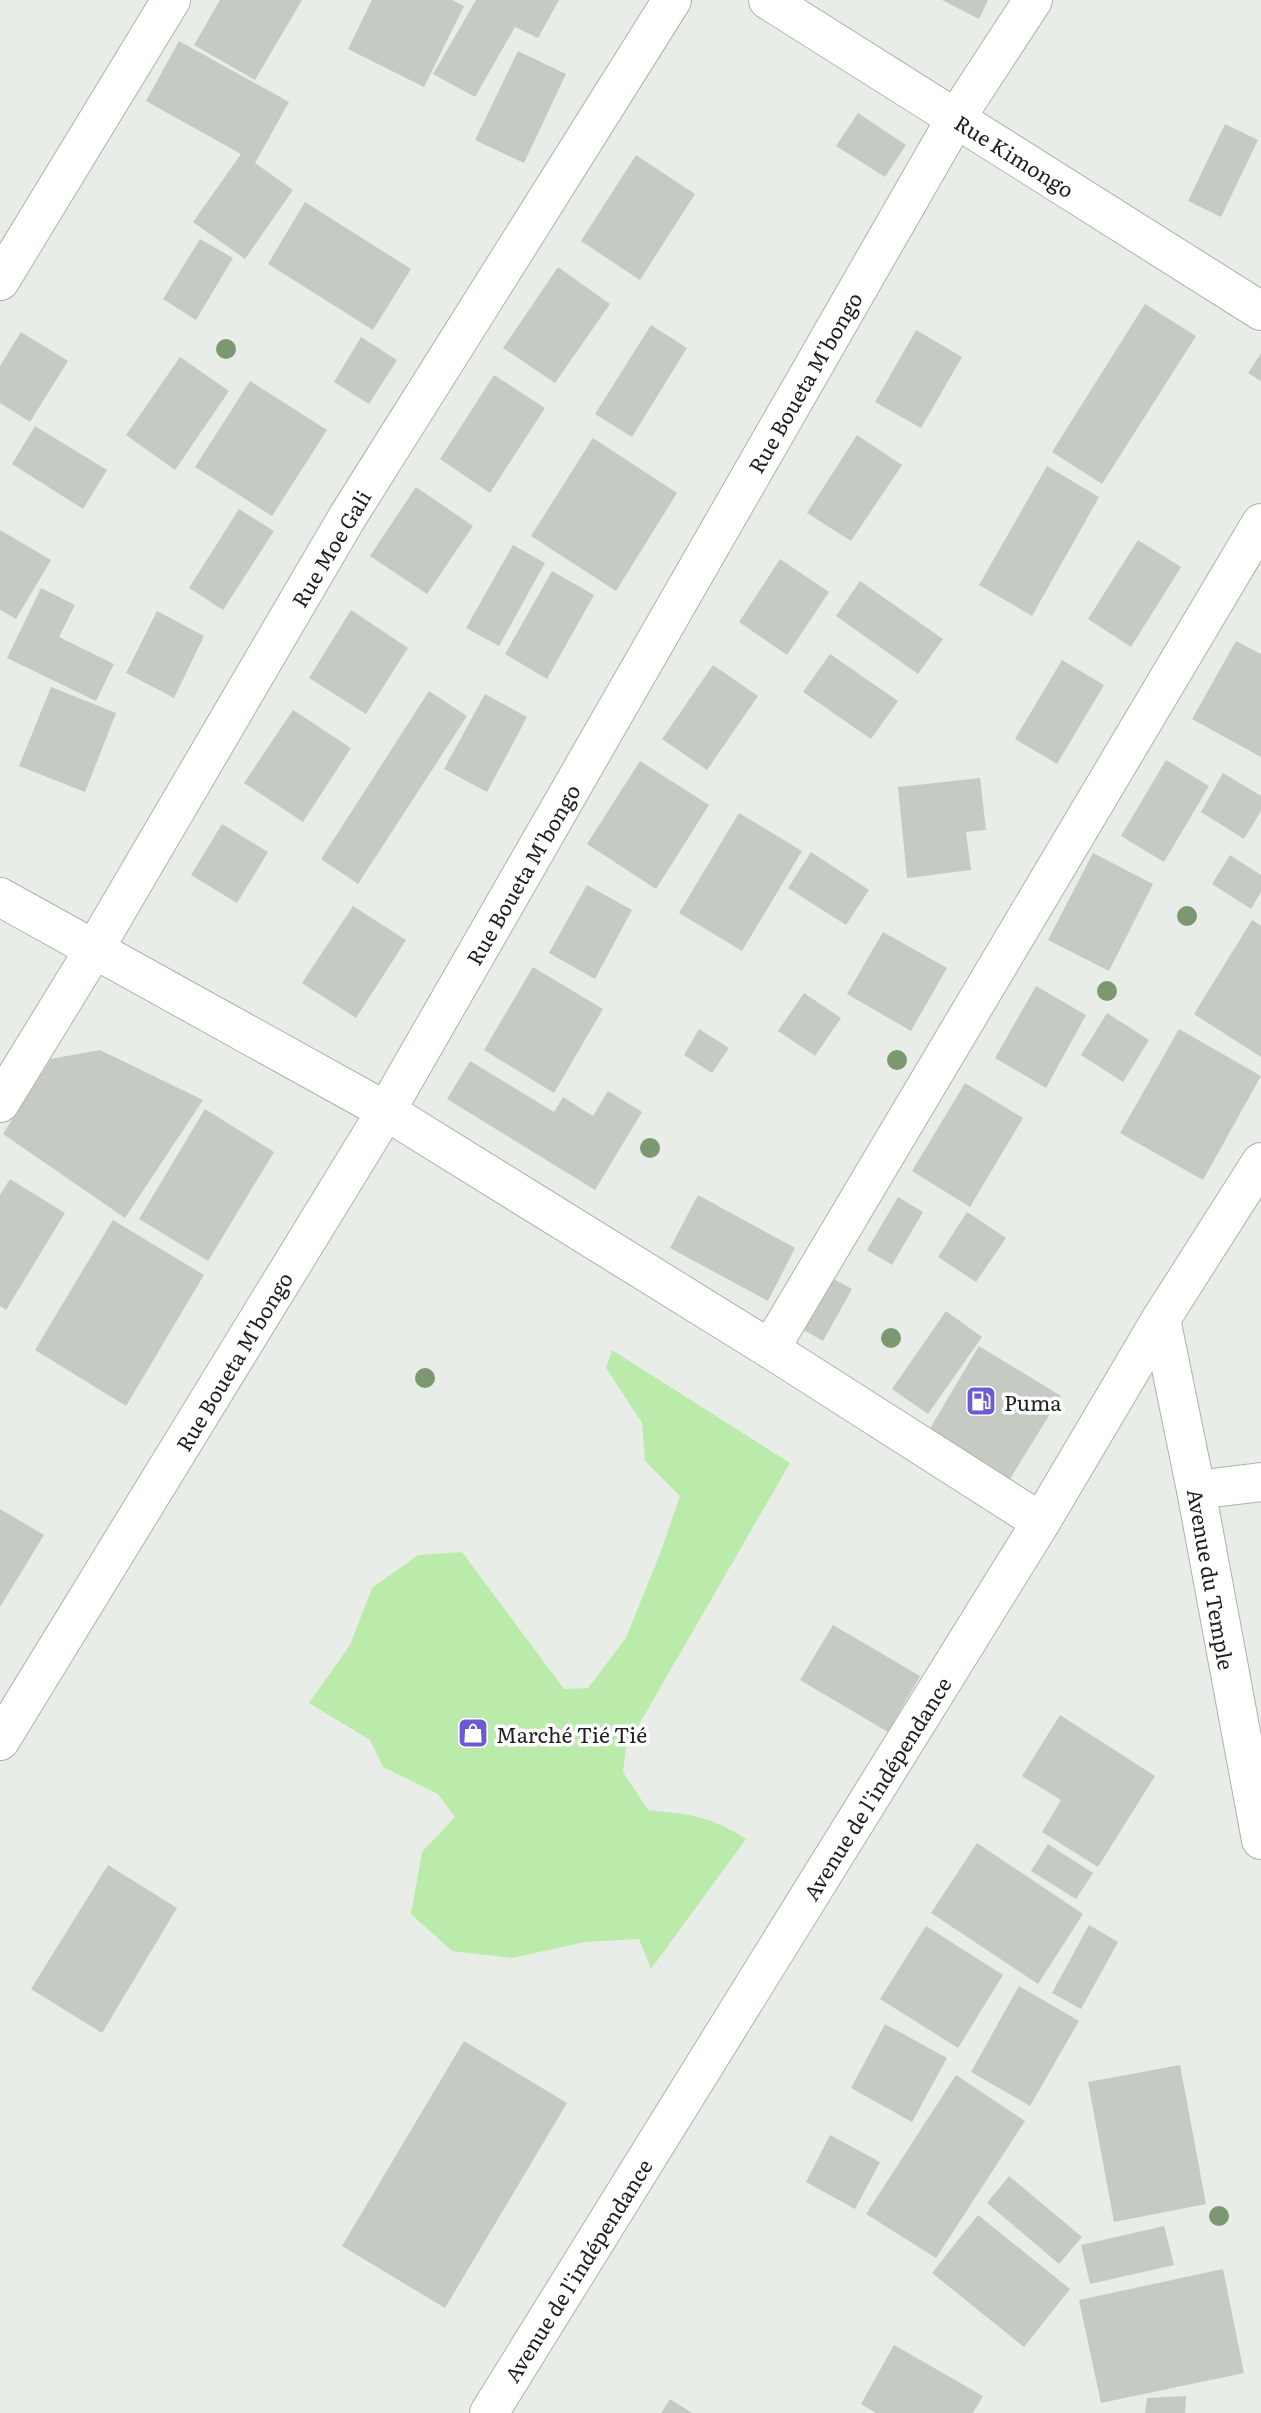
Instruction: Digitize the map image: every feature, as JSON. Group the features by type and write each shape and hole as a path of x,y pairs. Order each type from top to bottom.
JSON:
{"street":[{"path":"0,281 171,0"},
{"name":"Rue Moe Gali","path":"0,1103 95,948 348,516 672,0"},
{"name":"Rue Kimongo","path":"768,0 1261,311"},
{"name":"Rue Boueta M'bongo","path":"0,1741 386,1111 956,118 1034,0"},
{"path":"770,1349 1261,523"},
{"path":"0,897 386,1111 770,1349 1041,1522"},
{"name":"Avenue de l'indépendance","path":"489,2413 1041,1522 1161,1319 1261,1162"},
{"name":"Avenue du Temple","path":"1161,1319 1196,1490 1261,1840"},
{"path":"1196,1490 1261,1482"}],"green space":[{"path":"612,1350 790,1463 626,1747 623,1772 648,1810 699,1817 722,1825 746,1839 651,1969 639,1939 585,1942 512,1958 452,1951 411,1914 422,1852 455,1817 438,1794 383,1767 370,1740 309,1703 350,1645 372,1588 418,1555 462,1552 564,1689 588,1688 626,1638 680,1496 645,1461 642,1423 606,1368"}],"building":[{"path":"220,0 302,0 255,80 194,45"},
{"path":"372,0 452,0 464,6 424,87 348,49"},
{"path":"476,0 559,0 538,38 515,27 475,97 433,74"},
{"path":"942,0 988,0 979,19"},
{"path":"179,41 289,102 255,163 293,190 245,259 193,222 241,154 146,101"},
{"path":"518,51 566,74 524,163 475,140"},
{"path":"858,113 906,145 885,177 836,146"},
{"path":"1225,124 1258,140 1221,217 1188,201"},
{"path":"636,155 695,194 640,280 581,241"},
{"path":"305,202 411,269 373,330 268,264"},
{"path":"200,239 233,258 196,320 163,299"},
{"path":"558,267 610,304 555,383 503,348"},
{"path":"1145,304 1196,336 1102,484 1052,452"},
{"path":"651,325 687,348 632,437 595,414"},
{"path":"916,330 962,357 921,428 875,402"},
{"path":"21,332 68,361 30,422 0,403 0,366"},
{"path":"361,337 397,360 369,404 334,382"},
{"path":"1261,353 1261,381 1248,373"},
{"path":"180,357 229,391 175,470 126,435"},
{"path":"494,375 545,408 490,493 440,459"},
{"path":"250,381 327,430 272,516 195,467"},
{"path":"35,426 107,470 83,509 12,464"},
{"path":"857,435 902,465 851,541 807,513"},
{"path":"593,438 677,493 616,591 531,536"},
{"path":"1047,466 1099,497 1032,616 979,585"},
{"path":"416,487 473,526 427,594 370,556"},
{"path":"239,509 274,531 223,610 189,588"},
{"path":"0,530 51,560 16,619 0,610"},
{"path":"1138,540 1181,567 1131,647 1088,619"},
{"path":"513,545 545,563 499,646 466,628"},
{"path":"780,559 829,592 787,655 739,622"},
{"path":"552,571 594,595 547,679 505,654"},
{"path":"860,581 943,639 918,674 836,616"},
{"path":"41,588 75,605 59,637 114,664 96,701 7,658"},
{"path":"351,610 408,648 366,714 309,678"},
{"path":"157,611 204,636 174,698 126,673"},
{"path":"1236,641 1261,654 1261,757 1192,719"},
{"path":"830,654 898,701 871,739 803,692"},
{"path":"1062,660 1104,685 1057,764 1015,739"},
{"path":"713,665 758,696 707,770 662,739"},
{"path":"51,687 116,713 85,792 19,766"},
{"path":"429,691 467,716 358,884 321,859"},
{"path":"485,694 527,717 487,792 444,769"},
{"path":"293,710 351,748 303,822 244,783"},
{"path":"1166,760 1209,786 1164,862 1121,836"},
{"path":"640,761 709,805 656,889 587,844"},
{"path":"1223,773 1261,796 1261,811 1244,839 1201,812"},
{"path":"980,778 986,830 966,832 971,870 907,878 898,787"},
{"path":"739,813 802,851 742,951 679,913"},
{"path":"222,824 268,852 237,903 191,875"},
{"path":"811,852 869,890 846,925 788,888"},
{"path":"1093,853 1153,884 1109,971 1048,940"},
{"path":"1230,855 1261,875 1261,892 1251,909 1212,884"},
{"path":"587,885 632,910 595,979 549,953"},
{"path":"353,906 406,940 356,1018 302,983"},
{"path":"1252,920 1261,926 1261,1057 1194,1014"},
{"path":"883,932 947,968 911,1031 847,994"},
{"path":"533,967 603,1009 554,1093 484,1050"},
{"path":"1036,986 1086,1015 1046,1088 995,1058"},
{"path":"804,993 841,1018 815,1056 778,1031"},
{"path":"1107,1013 1149,1040 1123,1082 1081,1055"},
{"path":"699,1029 729,1048 712,1073 684,1055"},
{"path":"1179,1029 1261,1076 1203,1180 1120,1133"},
{"path":"100,1050 203,1100 125,1218 3,1134 51,1059"},
{"path":"470,1061 554,1112 563,1097 593,1116 608,1091 642,1112 595,1190 447,1099"},
{"path":"965,1083 1023,1118 970,1207 912,1171"},
{"path":"205,1109 274,1152 208,1261 139,1219"},
{"path":"10,1179 65,1213 6,1310 0,1306 0,1195"},
{"path":"698,1195 795,1248 768,1301 670,1248"},
{"path":"898,1197 923,1212 892,1265 867,1250"},
{"path":"967,1212 1006,1238 976,1282 938,1257"},
{"path":"113,1220 204,1275 126,1406 35,1350"},
{"path":"819,1271 852,1289 823,1341 791,1323"},
{"path":"946,1311 982,1337 928,1414 892,1389"},
{"path":"979,1346 1061,1396 1007,1484 926,1435"},
{"path":"0,1509 44,1535 0,1607"},
{"path":"833,1625 920,1676 888,1732 800,1680"},
{"path":"1060,1715 1155,1776 1098,1867 1042,1832 1061,1800 1022,1776"},
{"path":"977,1843 1083,1914 1038,1984 931,1913"},
{"path":"1048,1844 1093,1873 1076,1899 1031,1871"},
{"path":"108,1865 177,1908 102,2033 31,1989"},
{"path":"1089,1925 1118,1942 1081,2009 1052,1993"},
{"path":"926,1926 1003,1975 958,2048 880,1999"},
{"path":"1019,1986 1079,2021 1030,2106 971,2072"},
{"path":"885,2024 947,2058 912,2122 851,2088"},
{"path":"464,2041 567,2103 445,2308 342,2246"},
{"path":"1180,2065 1206,2204 1114,2222 1088,2082"},
{"path":"956,2075 1025,2121 936,2258 866,2214"},
{"path":"830,2135 880,2162 855,2209 806,2182"},
{"path":"1009,2176 1082,2237 1059,2264 987,2203"},
{"path":"978,2215 1070,2289 1024,2347 932,2273"},
{"path":"1164,2226 1174,2265 1090,2284 1081,2245"},
{"path":"1223,2269 1244,2373 1101,2403 1079,2300"},
{"path":"894,2345 983,2396 973,2413 876,2413 861,2404"},
{"path":"1186,2396 1185,2413 1145,2413 1147,2398"},
{"path":"670,2399 692,2413 661,2413"}],"place":[{"name":"Puma","path":"981,1401"},
{"name":"Marché Tié Tié","path":"473,1733"}]}
